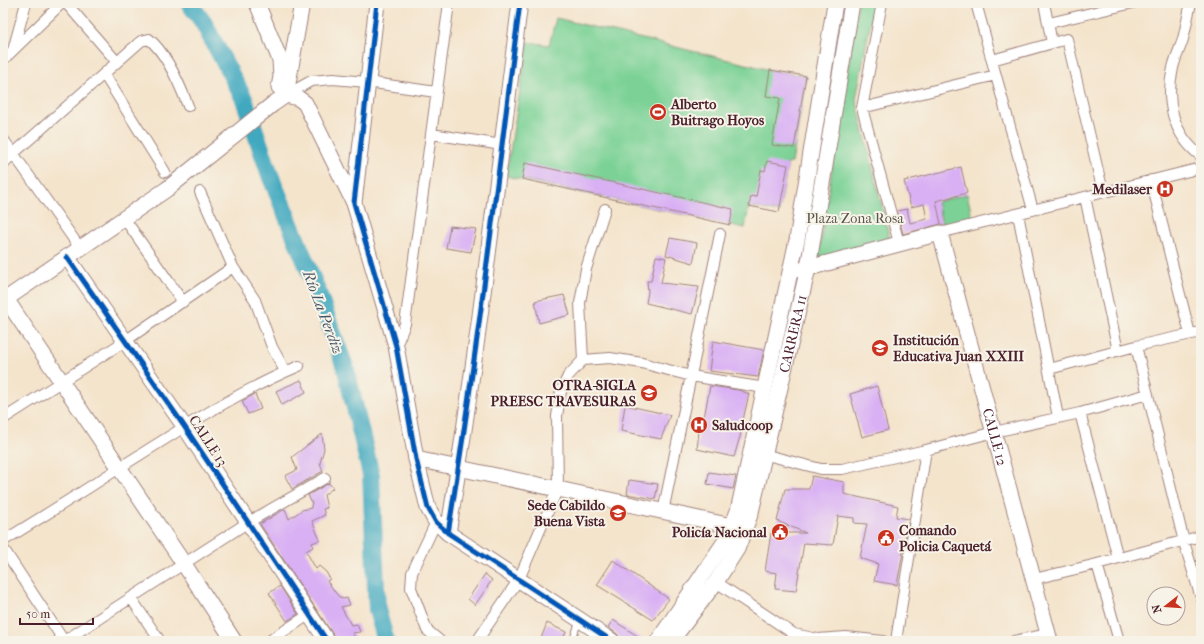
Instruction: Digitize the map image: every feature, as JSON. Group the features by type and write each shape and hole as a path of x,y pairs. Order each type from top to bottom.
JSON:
{"street":[{"path":"12,52 26,3"},
{"path":"3,60 62,3"},
{"path":"66,3 117,62"},
{"path":"257,3 280,60 281,77 278,100"},
{"path":"278,100 302,3"},
{"path":"354,203 377,3"},
{"path":"396,346 405,324 449,3"},
{"path":"516,3 530,3"},
{"path":"448,533 459,467 520,3"},
{"name":"CARRERA 11","path":"671,641 716,582 737,549 751,512 766,388 797,240 835,3"},
{"name":"CARRERA 11","path":"658,641 728,537 757,453 808,268 852,3"},
{"path":"882,3 862,108 899,243"},
{"path":"976,3 1033,210"},
{"path":"1044,3 1052,43"},
{"path":"1049,23 1117,5 1133,3"},
{"path":"1191,3 1183,38 1173,69 1169,96 1173,118 1181,135 1194,151 1201,156"},
{"path":"3,164 141,41 150,39 157,46 181,86 188,106"},
{"path":"992,60 1067,39 1102,192"},
{"path":"104,74 165,172"},
{"path":"862,108 996,75"},
{"path":"234,641 120,468 4,300 168,189 278,100 311,81 333,78 436,92"},
{"path":"278,100 298,98 305,103 354,203 396,346 416,459 428,508 436,522 448,533 612,641"},
{"path":"432,134 502,145"},
{"path":"3,139 80,248"},
{"path":"790,273 899,243 1201,168"},
{"path":"1151,180 1190,334"},
{"path":"200,192 233,267 255,300 272,347 285,371"},
{"path":"1085,197 1118,351"},
{"path":"583,360 580,303 586,269 606,209"},
{"path":"1018,214 1058,417"},
{"path":"124,218 183,302"},
{"name":"CALLE 12","path":"940,233 1050,638"},
{"path":"663,512 720,234"},
{"name":"CALLE 13","path":"67,257 184,426 247,523 327,641"},
{"path":"3,419 125,342 233,267"},
{"path":"1049,369 1136,346 1201,332"},
{"path":"1136,346 1184,542 1201,598"},
{"path":"477,641 519,579 558,488 558,416 561,391 568,376 583,360 610,358 642,363 691,376 766,388"},
{"path":"3,541 184,426 239,394 285,371 299,366"},
{"path":"757,453 821,469 842,469 926,450 1148,394"},
{"path":"1080,412 1118,558"},
{"path":"896,641 926,450"},
{"path":"416,459 732,526"},
{"path":"3,548 64,641 247,523 325,478"},
{"path":"436,522 412,573 411,588 427,630 440,641"},
{"path":"1034,579 1184,542 1201,536"},
{"path":"1096,564 1119,641"},
{"path":"716,582 794,634 818,639 846,637 860,640 883,641"},
{"path":"132,598 160,641"},
{"path":"269,641 310,614"},
{"path":"1014,641 1050,638"}],"lane":[{"path":"572,641 580,620"}],"green space":[{"name":"Plaza Zona Rosa","path":"858,3 874,3 856,99 890,240 818,258"},
{"name":"Alberto Buitrago Hoyos","path":"556,18 770,70 806,76 792,163 788,163 779,212 749,206 745,228 506,176 528,42 549,45"},
{"path":"967,194 973,220 943,228 937,202"}],"building":[{"path":"770,70 806,76 794,148 772,145 780,98 766,96"},
{"path":"767,161 788,165 779,212 749,206 751,196 756,197 761,170 765,171"},
{"path":"525,163 733,209 730,225 522,179"},
{"path":"961,167 967,193 936,201 941,224 903,234 897,211 907,209 910,223 927,219 924,204 911,207 904,181"},
{"path":"450,226 476,229 471,252 446,248"},
{"path":"670,238 697,243 693,263 666,255"},
{"path":"656,256 666,258 661,283 699,287 692,314 646,303 648,292 647,281 651,281"},
{"path":"564,295 570,315 539,323 535,301"},
{"path":"713,341 764,350 758,377 709,371"},
{"path":"301,380 306,392 282,405 276,391"},
{"path":"710,386 739,390 749,394 741,433 734,457 697,449 700,422 703,423"},
{"path":"877,386 888,430 862,437 850,394"},
{"path":"255,394 261,409 248,414 242,401"},
{"path":"625,405 670,415 661,439 621,431"},
{"path":"322,434 324,449 320,463 323,471 292,489 285,476 297,470 292,457"},
{"path":"709,472 736,476 733,489 707,484"},
{"name":"Comando Policia Caquetá","path":"812,476 844,482 844,494 898,506 896,517 909,519 897,585 874,581 878,564 860,558 867,524 854,523 854,518 838,516 833,545 804,543 796,591 775,589 777,573 765,571 771,533 806,533 777,521 785,489 809,489"},
{"path":"629,480 658,484 655,499 627,494"},
{"path":"329,483 333,488 324,495 327,508 323,509 325,515 312,521 320,540 312,543 313,547 306,551 316,569 319,566 326,572 330,579 327,581 338,596 343,599 347,598 350,605 341,607 351,625 357,624 360,632 352,633 357,641 336,641 260,524 285,509 289,519 302,510 311,508 312,504 308,495"},
{"path":"613,560 669,599 653,620 597,585"},
{"path":"485,574 492,580 475,605 468,599"},
{"path":"280,586 298,614 287,621 269,593"},
{"path":"613,620 645,641 622,641 617,634 608,627"},
{"path":"547,623 566,632 562,641 540,641"}],"waterway":[{"name":"Río La Perdiz","path":"189,3 203,22 244,99 270,175 317,290 346,370 371,475 377,610 386,641"}],"cycle path":[{"path":"377,3 354,203 396,346 416,459 428,508 436,522 448,533 612,641"},
{"path":"448,533 477,335 520,3"},
{"path":"67,257 184,426 327,641"}],"place":[{"name":"Alberto Buitrago Hoyos","path":"658,112"},
{"name":"Medilaser","path":"1165,189"},
{"name":"Institución Educativa Juan XXIII","path":"880,348"},
{"name":"OTRA-SIGLA PREESC TRAVESURAS","path":"649,393"},
{"name":"Saludcoop","path":"699,425"},
{"name":"Sede Cabildo Buena Vista","path":"618,513"},
{"name":"Policía Nacional","path":"780,532"},
{"name":"Comando Policia Caquetá","path":"886,538"}]}
